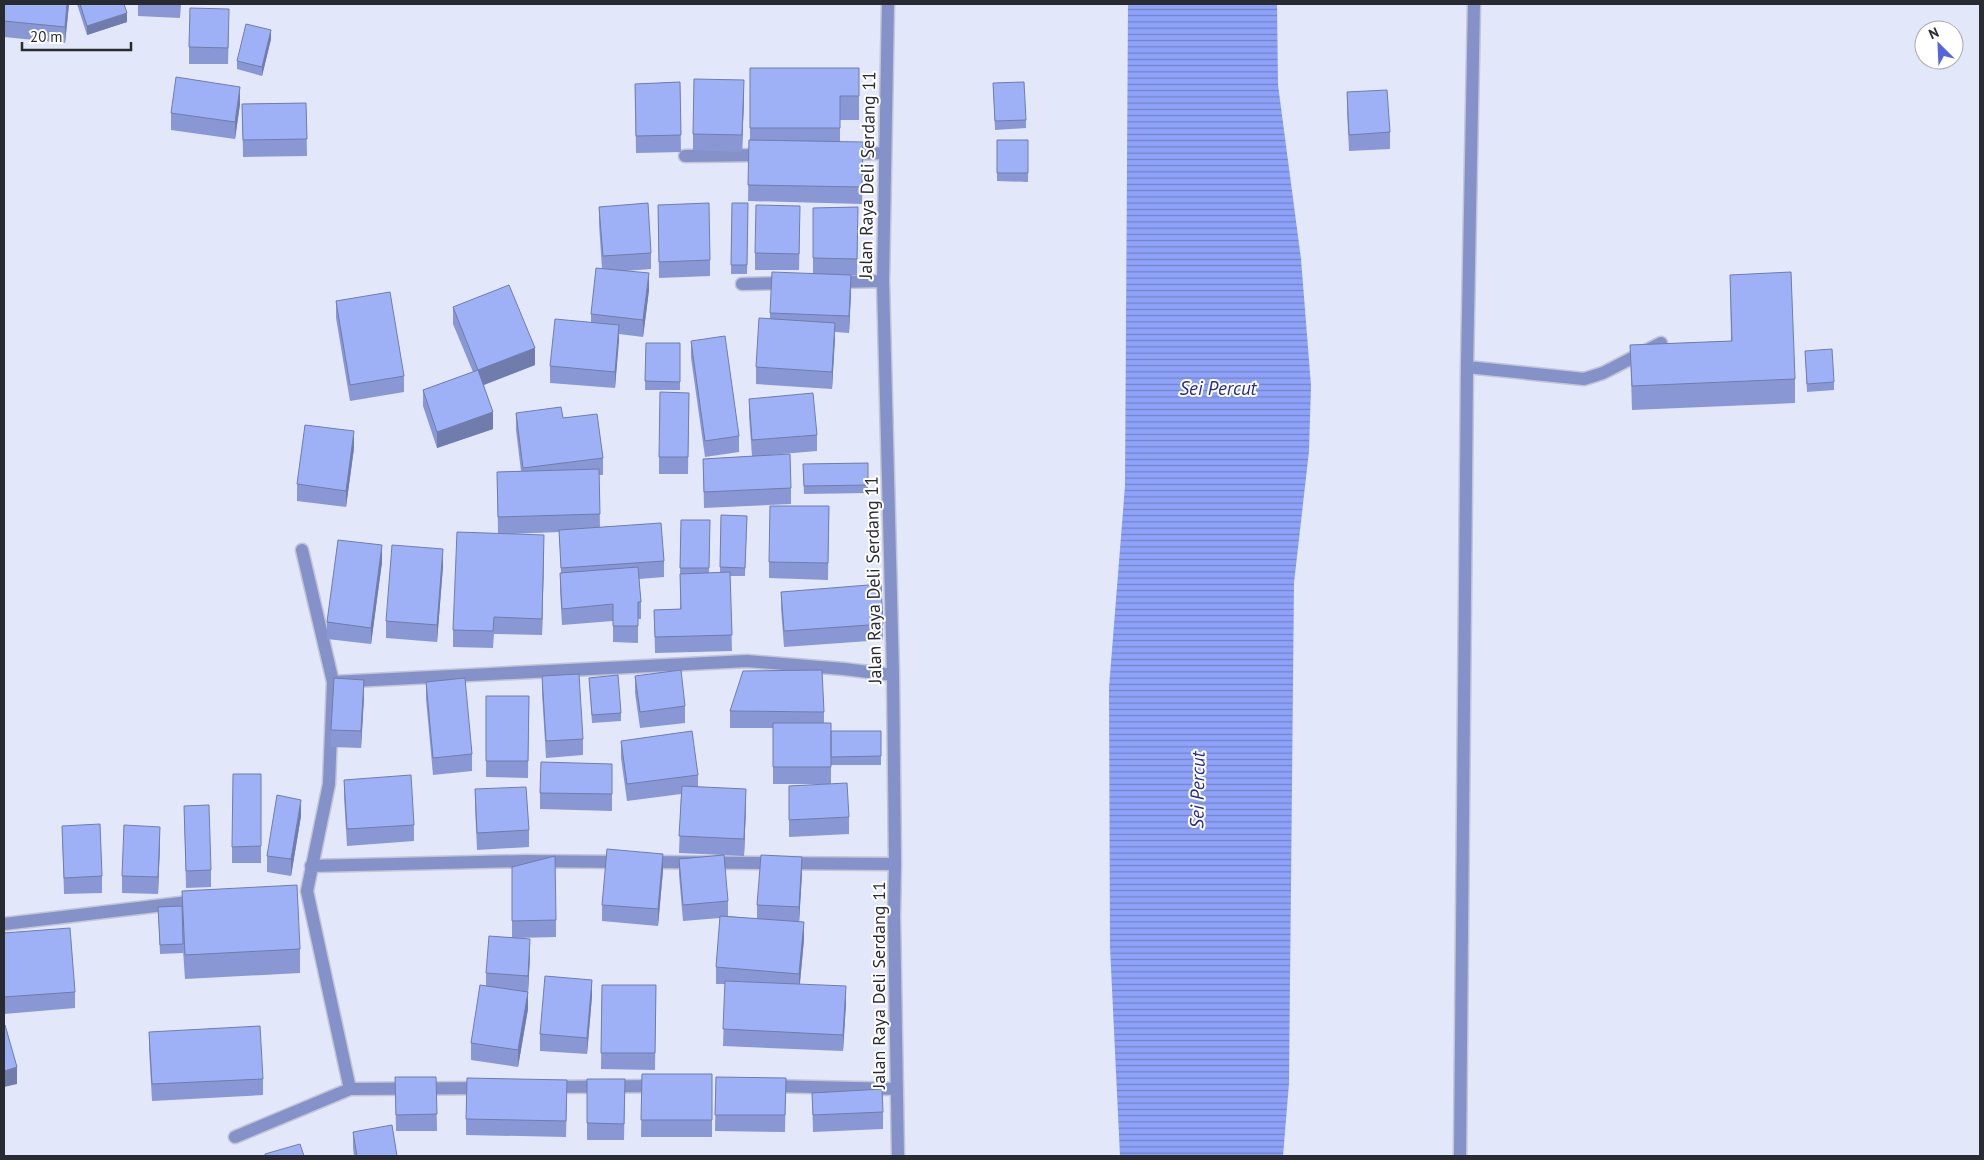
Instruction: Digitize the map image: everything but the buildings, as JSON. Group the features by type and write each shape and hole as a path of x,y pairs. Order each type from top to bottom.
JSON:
{"street":[{"name":"Jalan Raya Deli Serdang 11","path":"888,4 883,281 893,676 898,1156"},
{"path":"1460,1156 1467,367 1474,4"},
{"path":"834,154 884,153"},
{"path":"685,156 774,155"},
{"path":"827,282 883,281"},
{"path":"742,284 799,282"},
{"path":"1467,367 1584,379 1603,374 1661,343"},
{"path":"302,550 333,682 329,784 311,866 302,892 350,1089"},
{"path":"333,682 747,661 844,669 893,676"},
{"path":"311,866 525,861 895,864"},
{"path":"4,924 209,900"},
{"path":"536,1087 673,1086"},
{"path":"761,1086 896,1089"},
{"path":"235,1137 350,1089 497,1088"}],"water":[{"name":"Sei Percut","path":"1128,4 1277,4 1278,85 1301,259 1311,386 1309,451 1294,583 1289,1083 1283,1156 1120,1156 1110,947 1109,688 1125,486"}]}
